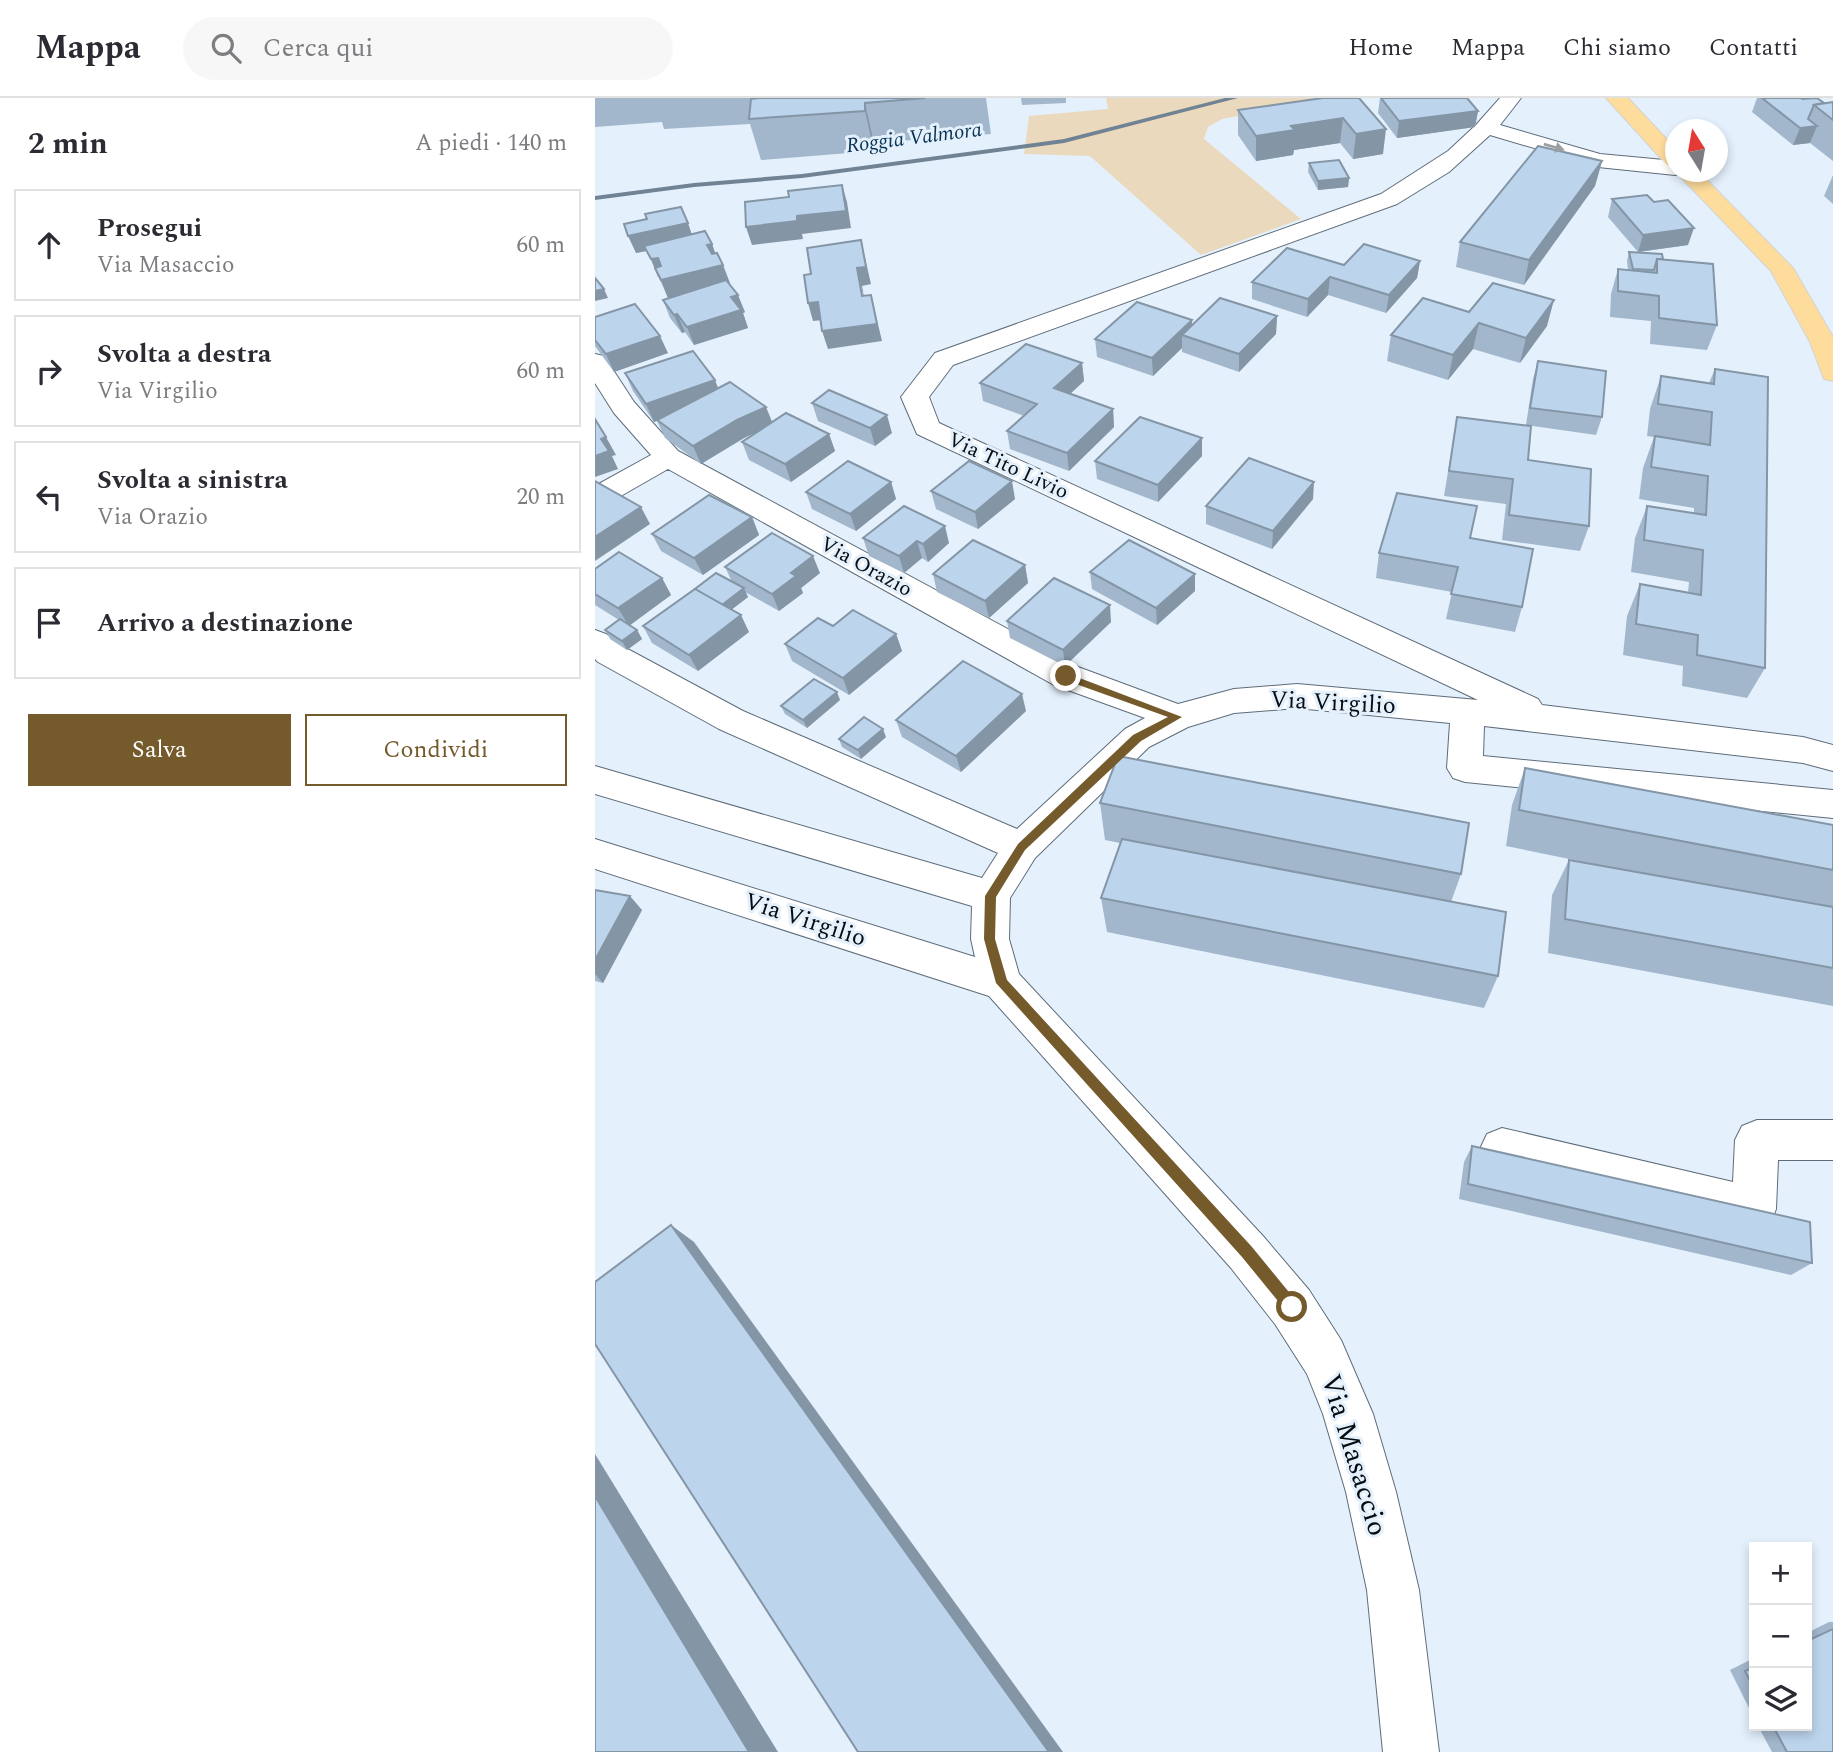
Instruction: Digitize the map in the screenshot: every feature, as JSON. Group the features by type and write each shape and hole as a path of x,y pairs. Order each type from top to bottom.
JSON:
{"main road":[{"path":"1616,98 1665,149"},
{"path":"1697,182 1781,268 1823,342 1833,373"}],"street":[{"name":"Via Tito Livio","path":"1511,98 1488,128 1437,172 1389,199 944,359 915,397 927,428 1550,719"},
{"path":"1488,128 1598,160 1665,167"},
{"name":"Via Orazio","path":"595,362 624,407 668,457 1066,676 1177,717"},
{"path":"595,498 668,457"},
{"path":"595,642 610,654 731,720 1022,847"},
{"name":"Via Virgilio","path":"991,896 1022,847 1137,738 1177,717 1234,701 1297,696 1550,719 1823,752"},
{"path":"1468,712 1465,768 1833,804"},
{"path":"595,780 991,896 990,939 1002,983"},
{"name":"Via Virgilio","path":"595,854 1002,983"},
{"name":"Via Masaccio","path":"1002,983 1247,1252 1292,1307 1324,1357 1348,1414 1371,1492 1393,1590 1411,1752"},
{"path":"1502,1149 1754,1209 1757,1140 1833,1140"}],"shaded area":[{"path":"1106,98 1320,98 1319,101 1222,119 1208,127 1204,139 1301,219 1201,255 1090,156 1024,154 1029,116 1108,109"}],"building":[{"path":"925,98 865,103 865,111 749,119 751,99"},
{"path":"1323,98 1359,98 1386,129 1356,134 1343,118 1291,126 1295,130 1256,136 1238,110"},
{"path":"1381,98 1467,98 1478,111 1399,121"},
{"path":"1762,98 1817,98 1824,103 1814,105 1808,119 1817,126 1800,128"},
{"path":"1833,102 1833,120 1814,105"},
{"path":"1538,146 1602,161 1529,260 1460,242"},
{"path":"1339,160 1349,178 1318,181 1309,163"},
{"path":"842,185 846,211 797,216 797,221 746,227 745,202 789,197 788,191"},
{"path":"1647,195 1654,202 1668,200 1694,228 1643,235 1612,199"},
{"path":"681,207 688,223 628,236 624,224 647,219 645,214"},
{"path":"705,231 712,244 707,245 712,254 717,253 723,265 661,280 655,268 661,266 658,258 651,259 644,246"},
{"path":"861,240 866,267 857,268 862,296 871,295 877,324 822,331 818,302 808,303 804,275 811,274 807,248"},
{"path":"1364,244 1420,261 1389,295 1330,277 1308,299 1252,282 1287,248 1344,265"},
{"path":"1629,252 1662,254 1663,259 1657,259 1654,270 1633,269"},
{"path":"1657,259 1713,264 1717,325 1659,318 1659,296 1618,291 1618,269 1657,273"},
{"path":"595,278 604,289 595,291"},
{"path":"726,280 738,295 731,297 741,310 687,327 663,300"},
{"path":"1493,283 1554,300 1526,338 1479,323 1453,355 1391,335 1423,298 1469,312"},
{"path":"1220,298 1277,316 1239,354 1182,335"},
{"path":"1137,302 1192,320 1152,358 1095,339"},
{"path":"635,304 660,336 606,354 595,340 595,317"},
{"path":"1026,344 1082,363 1054,388 1113,409 1067,453 1007,431 1037,404 980,383"},
{"path":"693,351 715,380 646,404 625,373"},
{"path":"1538,361 1606,371 1602,417 1530,408"},
{"path":"1715,369 1768,377 1765,668 1697,655 1698,635 1636,624 1640,584 1701,595 1703,550 1644,540 1647,506 1706,515 1708,476 1651,467 1655,436 1710,445 1712,412 1658,404 1661,376 1714,384"},
{"path":"730,382 766,407 737,420 693,446 657,420"},
{"path":"829,390 887,415 870,428 812,403"},
{"path":"786,413 829,434 785,464 742,442"},
{"path":"1140,417 1202,438 1158,485 1095,461"},
{"path":"1457,417 1531,426 1528,460 1591,469 1589,526 1509,515 1513,479 1449,471"},
{"path":"595,419 606,437 601,439 609,451 595,456"},
{"path":"1249,458 1314,482 1273,531 1206,506"},
{"path":"848,461 891,482 850,514 806,492"},
{"path":"969,461 1012,481 975,512 931,491"},
{"path":"595,481 641,507 595,537"},
{"path":"1397,493 1477,506 1470,538 1533,549 1522,607 1451,594 1458,567 1379,553"},
{"path":"709,495 752,517 694,558 652,534"},
{"path":"904,506 945,526 923,544 917,541 899,556 863,538"},
{"path":"772,533 813,556 791,573 796,576 772,594 725,567"},
{"path":"973,540 1025,565 985,601 933,574"},
{"path":"1129,540 1195,574 1156,608 1090,572"},
{"path":"619,552 662,578 618,608 595,594 595,569"},
{"path":"716,573 744,588 722,605 695,589"},
{"path":"1054,578 1110,605 1063,650 1007,621"},
{"path":"695,589 741,615 689,655 643,626"},
{"path":"853,610 896,634 843,678 785,644 818,618 833,626"},
{"path":"620,619 637,630 622,641 605,630"},
{"path":"963,661 1022,694 956,756 896,720"},
{"path":"814,679 837,692 803,720 781,706"},
{"path":"864,717 883,729 858,750 839,739"},
{"path":"1118,756 1469,823 1461,874 1100,803"},
{"path":"1525,768 1833,825 1833,870 1519,810"},
{"path":"1122,839 1506,912 1498,976 1101,898"},
{"path":"1569,860 1833,907 1833,968 1565,919"},
{"path":"595,890 630,896 595,960"},
{"path":"1472,1146 1810,1222 1812,1263 1468,1184"},
{"path":"671,1225 1049,1752 858,1752 595,1344 595,1282"},
{"path":"595,1496 749,1752 595,1752"},
{"path":"1833,1629 1833,1752 1787,1752 1776,1731 1812,1731 1812,1639"}],"waterway":[{"name":"Roggia Valmora","path":"595,198 694,185 802,176 1064,141 1234,98"}],"route":[{"path":"1066,676 1177,717 1137,738 1022,847 991,896 990,939 1002,983 1247,1252 1292,1307"}]}
